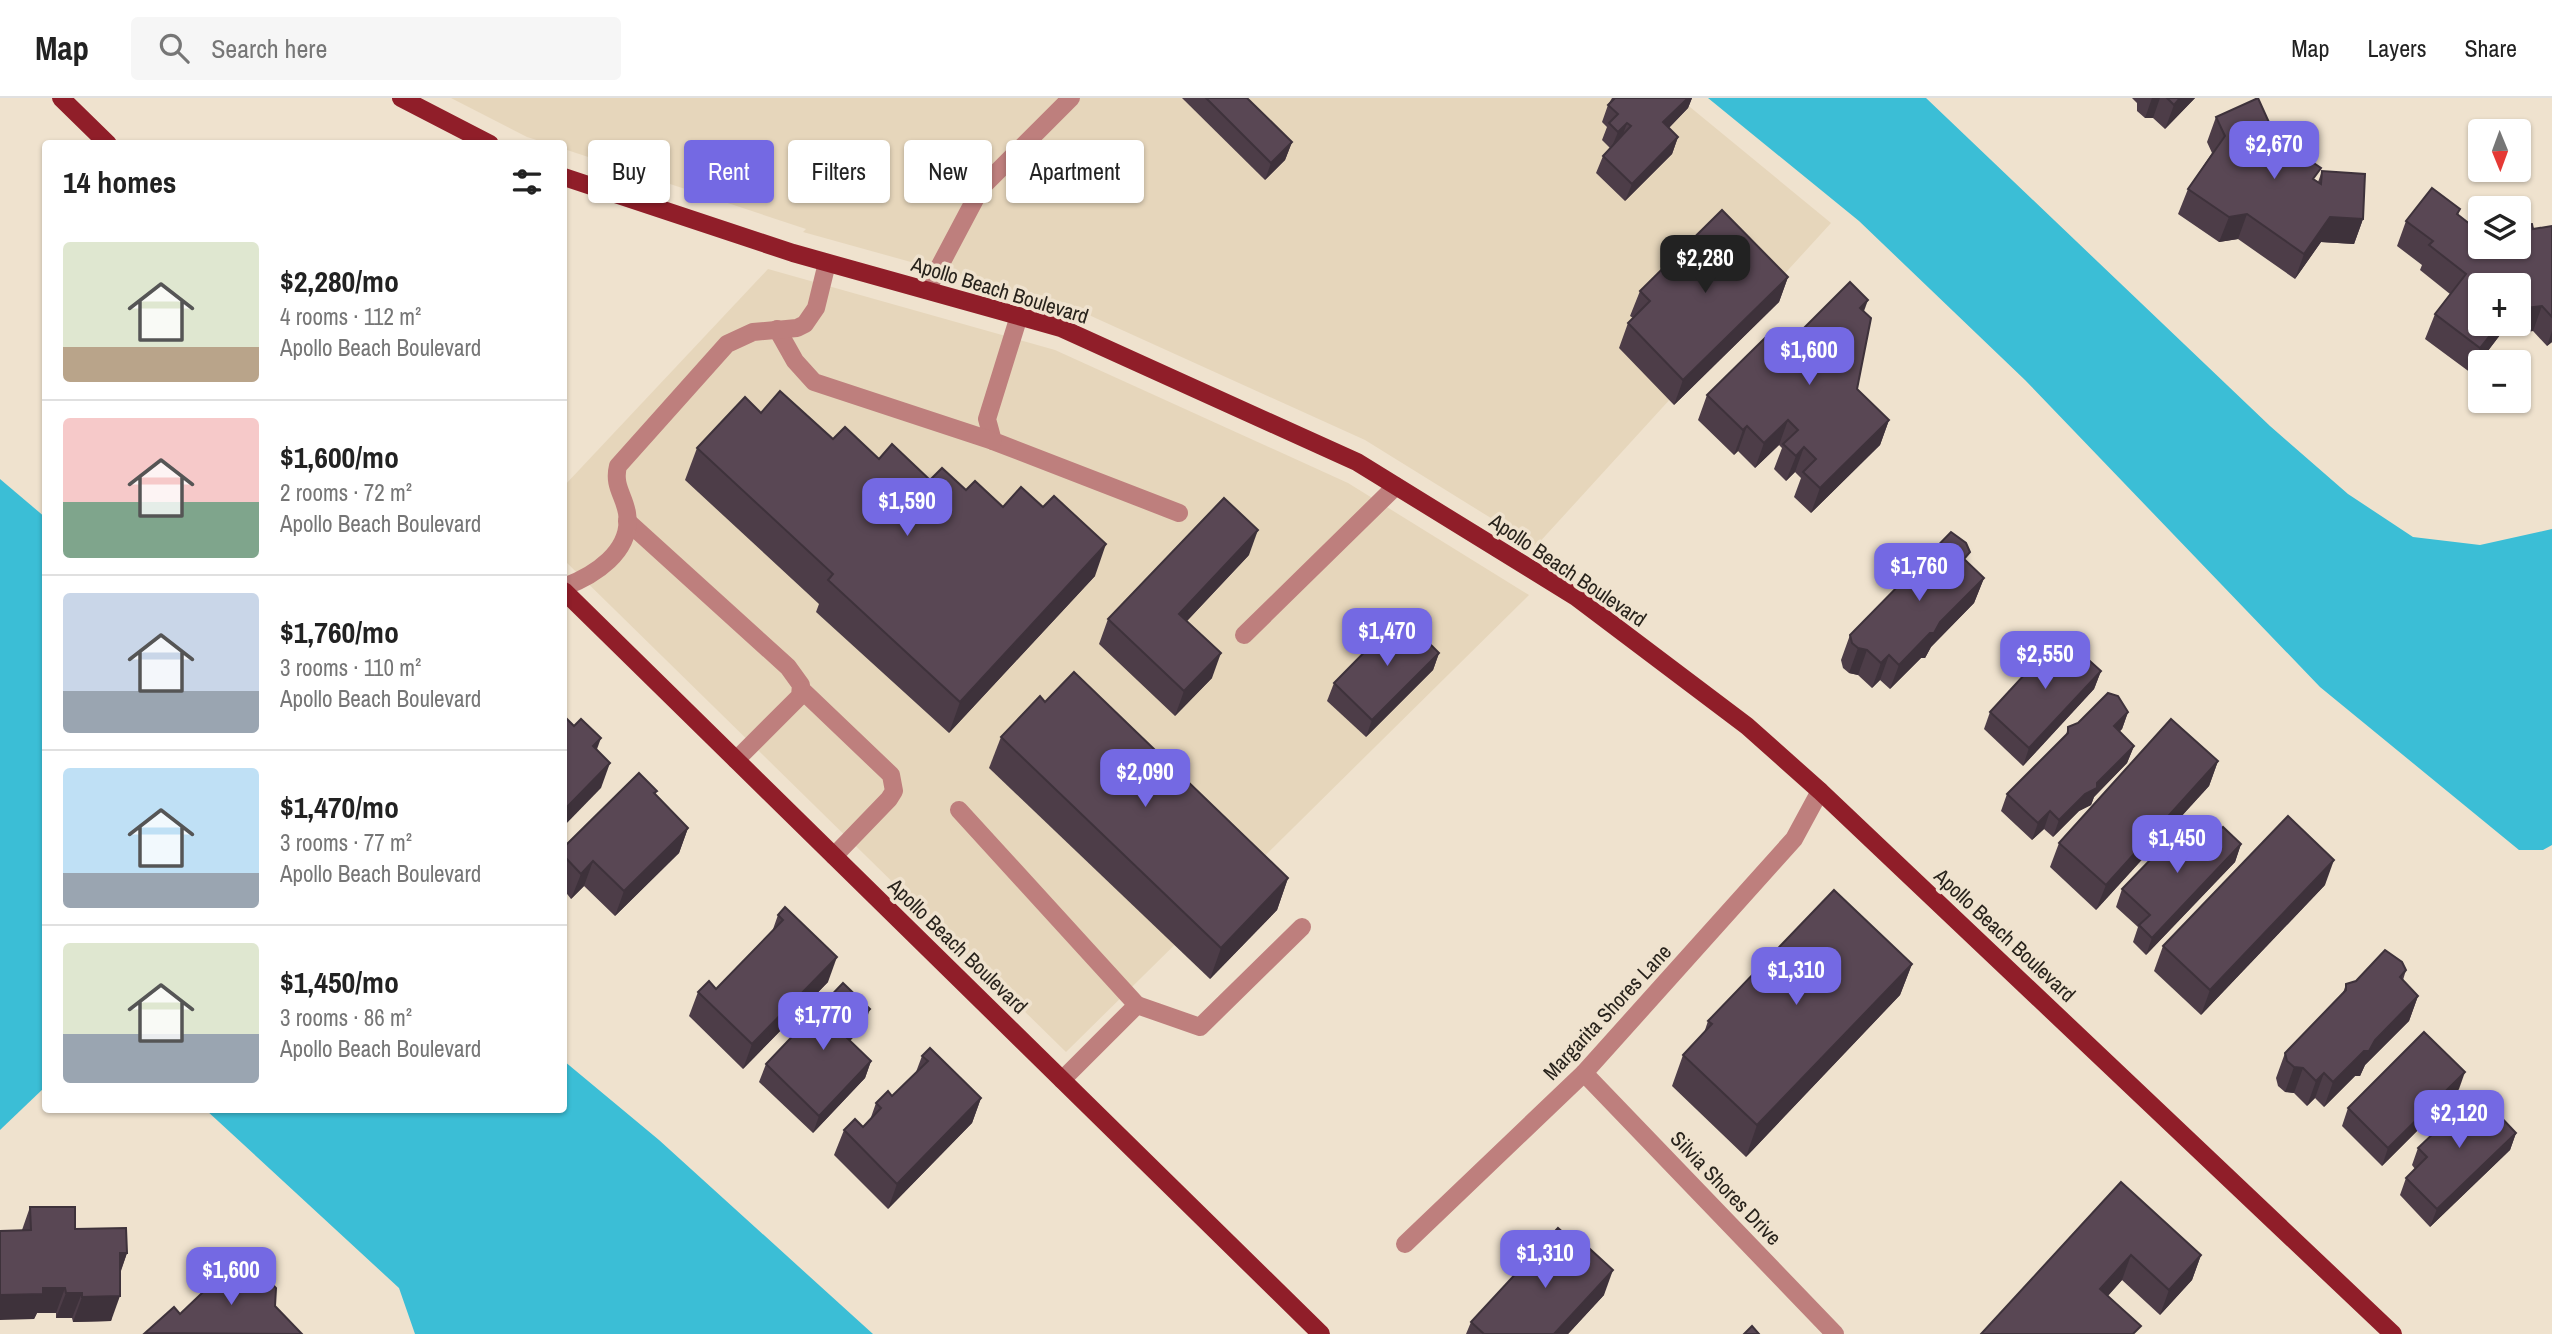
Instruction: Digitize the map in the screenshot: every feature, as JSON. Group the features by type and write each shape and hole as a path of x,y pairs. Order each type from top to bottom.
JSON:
{"main road":[{"path":"61,98 104,140"},
{"path":"401,98 482,140"},
{"name":"Apollo Beach Boulevard","path":"567,178 827,263 1073,333 1357,462 1576,597 1747,726 1821,791 2393,1334"},
{"name":"Apollo Beach Boulevard","path":"567,592 1321,1334"}],"street":[{"path":"927,290 981,188 1071,98"},
{"path":"567,587 602,569 625,535 627,521 617,489 618,466 727,344 746,334 797,328 813,316 827,263"},
{"path":"993,441 987,419 1019,316"},
{"path":"776,329 795,361 814,382 993,441 1180,513"},
{"path":"1244,635 1396,486"},
{"path":"627,521 788,667 797,677 802,690 891,775 894,783 889,799 834,856"},
{"path":"736,760 800,696 802,690"},
{"name":"Margarita Shores Lane","path":"1405,1244 1584,1073 1794,839 1821,791"},
{"path":"959,810 1137,1005 1200,1027 1302,928"},
{"path":"1062,1080 1137,1005"},
{"name":"Silvia Shores Drive","path":"1584,1073 1835,1334"}],"shaded area":[{"path":"451,98 1679,98 1831,223 1536,546 1365,440 1069,306 803,232 806,229 727,203 774,203 774,140 684,140 684,189 670,184 670,140 588,140 588,157 567,150 567,140 536,140"},
{"path":"768,269 1055,350 1348,483 1529,595 1066,1052 567,563 567,483"}],"water":[{"path":"1708,98 1926,98 2270,426 2348,494 2413,537 2480,545 2552,529 2552,845 2543,850 2519,850 2320,687 2025,380 1859,221"},
{"path":"0,479 42,515 42,1090 0,1130"},
{"path":"567,1063 659,1140 873,1334 415,1334 399,1288 209,1113 567,1113"}],"building":[{"path":"1206,98 1247,98 1292,142 1271,163"},
{"path":"1615,98 1688,98 1663,122 1678,137 1632,184 1603,156 1631,126 1627,123 1618,132 1609,123 1618,114 1608,105"},
{"path":"2167,98 2180,98 2174,105"},
{"path":"2258,98 2277,140 2265,146 2272,151 2280,140 2321,168 2313,179 2321,184 2322,171 2365,174 2363,219 2330,217 2304,254 2247,214 2229,217 2188,189 2225,136 2216,117"},
{"path":"2432,188 2460,209 2457,214 2468,223 2468,259 2531,259 2531,224 2533,229 2552,226 2552,317 2542,306 2531,307 2531,273 2468,273 2468,336 2490,336 2480,348 2435,314 2466,274 2429,245 2433,241 2406,221"},
{"path":"1722,210 1788,277 1683,380 1628,323 1650,301 1640,291"},
{"path":"1850,282 1868,300 1860,308 1871,318 1857,389 1889,420 1820,488 1803,472 1816,459 1804,447 1796,456 1783,444 1798,430 1788,420 1764,443 1747,426 1743,430 1707,395 1772,331 1788,344 1788,339 1794,332 1799,333"},
{"path":"780,391 833,439 845,427 879,459 892,444 930,480 942,468 966,490 975,481 1003,507 1021,487 1043,507 1054,496 1106,544 960,702 828,580 833,574 697,448 745,397 761,413"},
{"path":"1224,498 1258,530 1179,614 1221,653 1184,691 1108,619"},
{"path":"1951,532 1966,543 1970,552 1964,559 1984,578 1940,622 1934,633 1930,633 1899,665 1889,655 1881,663 1867,650 1852,643 1850,635 1912,572 1915,563 1921,563"},
{"path":"1401,615 1439,653 1372,720 1334,683"},
{"path":"2061,635 2101,671 2029,748 1990,712"},
{"path":"1074,672 1288,878 1221,948 1001,737 1040,696 1045,702"},
{"path":"2108,693 2118,696 2128,712 2114,726 2134,746 2097,783 2097,788 2085,794 2059,820 2050,811 2038,823 2007,794 2068,733 2068,727 2078,723"},
{"path":"567,719 574,726 581,719 601,738 593,746 610,763 567,807"},
{"path":"2171,719 2218,761 2106,885 2059,843"},
{"path":"639,773 657,791 654,793 688,828 624,891 593,861 581,874 567,859 567,844"},
{"path":"2288,816 2334,860 2210,990 2163,946"},
{"path":"2184,825 2205,846 2223,827 2241,844 2152,938 2139,925 2150,915 2122,889"},
{"path":"1834,890 1912,964 1757,1125 1683,1055 1712,1024 1708,1021"},
{"path":"785,907 837,957 752,1044 698,992 709,981 716,989 783,920 778,915"},
{"path":"2385,950 2402,962 2406,970 2400,977 2418,996 2375,1040 2369,1051 2364,1051 2333,1082 2324,1073 2316,1081 2303,1068 2294,1067 2287,1061 2285,1053 2346,990 2346,984 2356,981"},
{"path":"843,983 870,1009 844,1035 871,1061 819,1116 766,1064"},
{"path":"2424,1032 2465,1072 2388,1148 2348,1108"},
{"path":"930,1048 981,1098 897,1184 844,1130 855,1119 863,1127 881,1108 876,1103 888,1091 892,1096 928,1061 922,1056"},
{"path":"2477,1092 2516,1133 2437,1209 2406,1178 2427,1157 2418,1148"},
{"path":"2121,1182 2201,1255 2169,1290 2131,1255 2100,1289 2141,1326 2133,1334 1981,1334"},
{"path":"30,1207 75,1207 75,1229 126,1228 127,1253 120,1253 120,1296 82,1297 82,1293 66,1293 65,1288 43,1288 43,1294 0,1295 0,1231 31,1230"},
{"path":"1558,1228 1575,1243 1579,1239 1613,1270 1554,1334 1484,1334 1471,1322"},
{"path":"244,1253 276,1288 275,1306 302,1334 145,1333 174,1307 180,1314"},
{"path":"1752,1326 1759,1334 1744,1334"}]}
